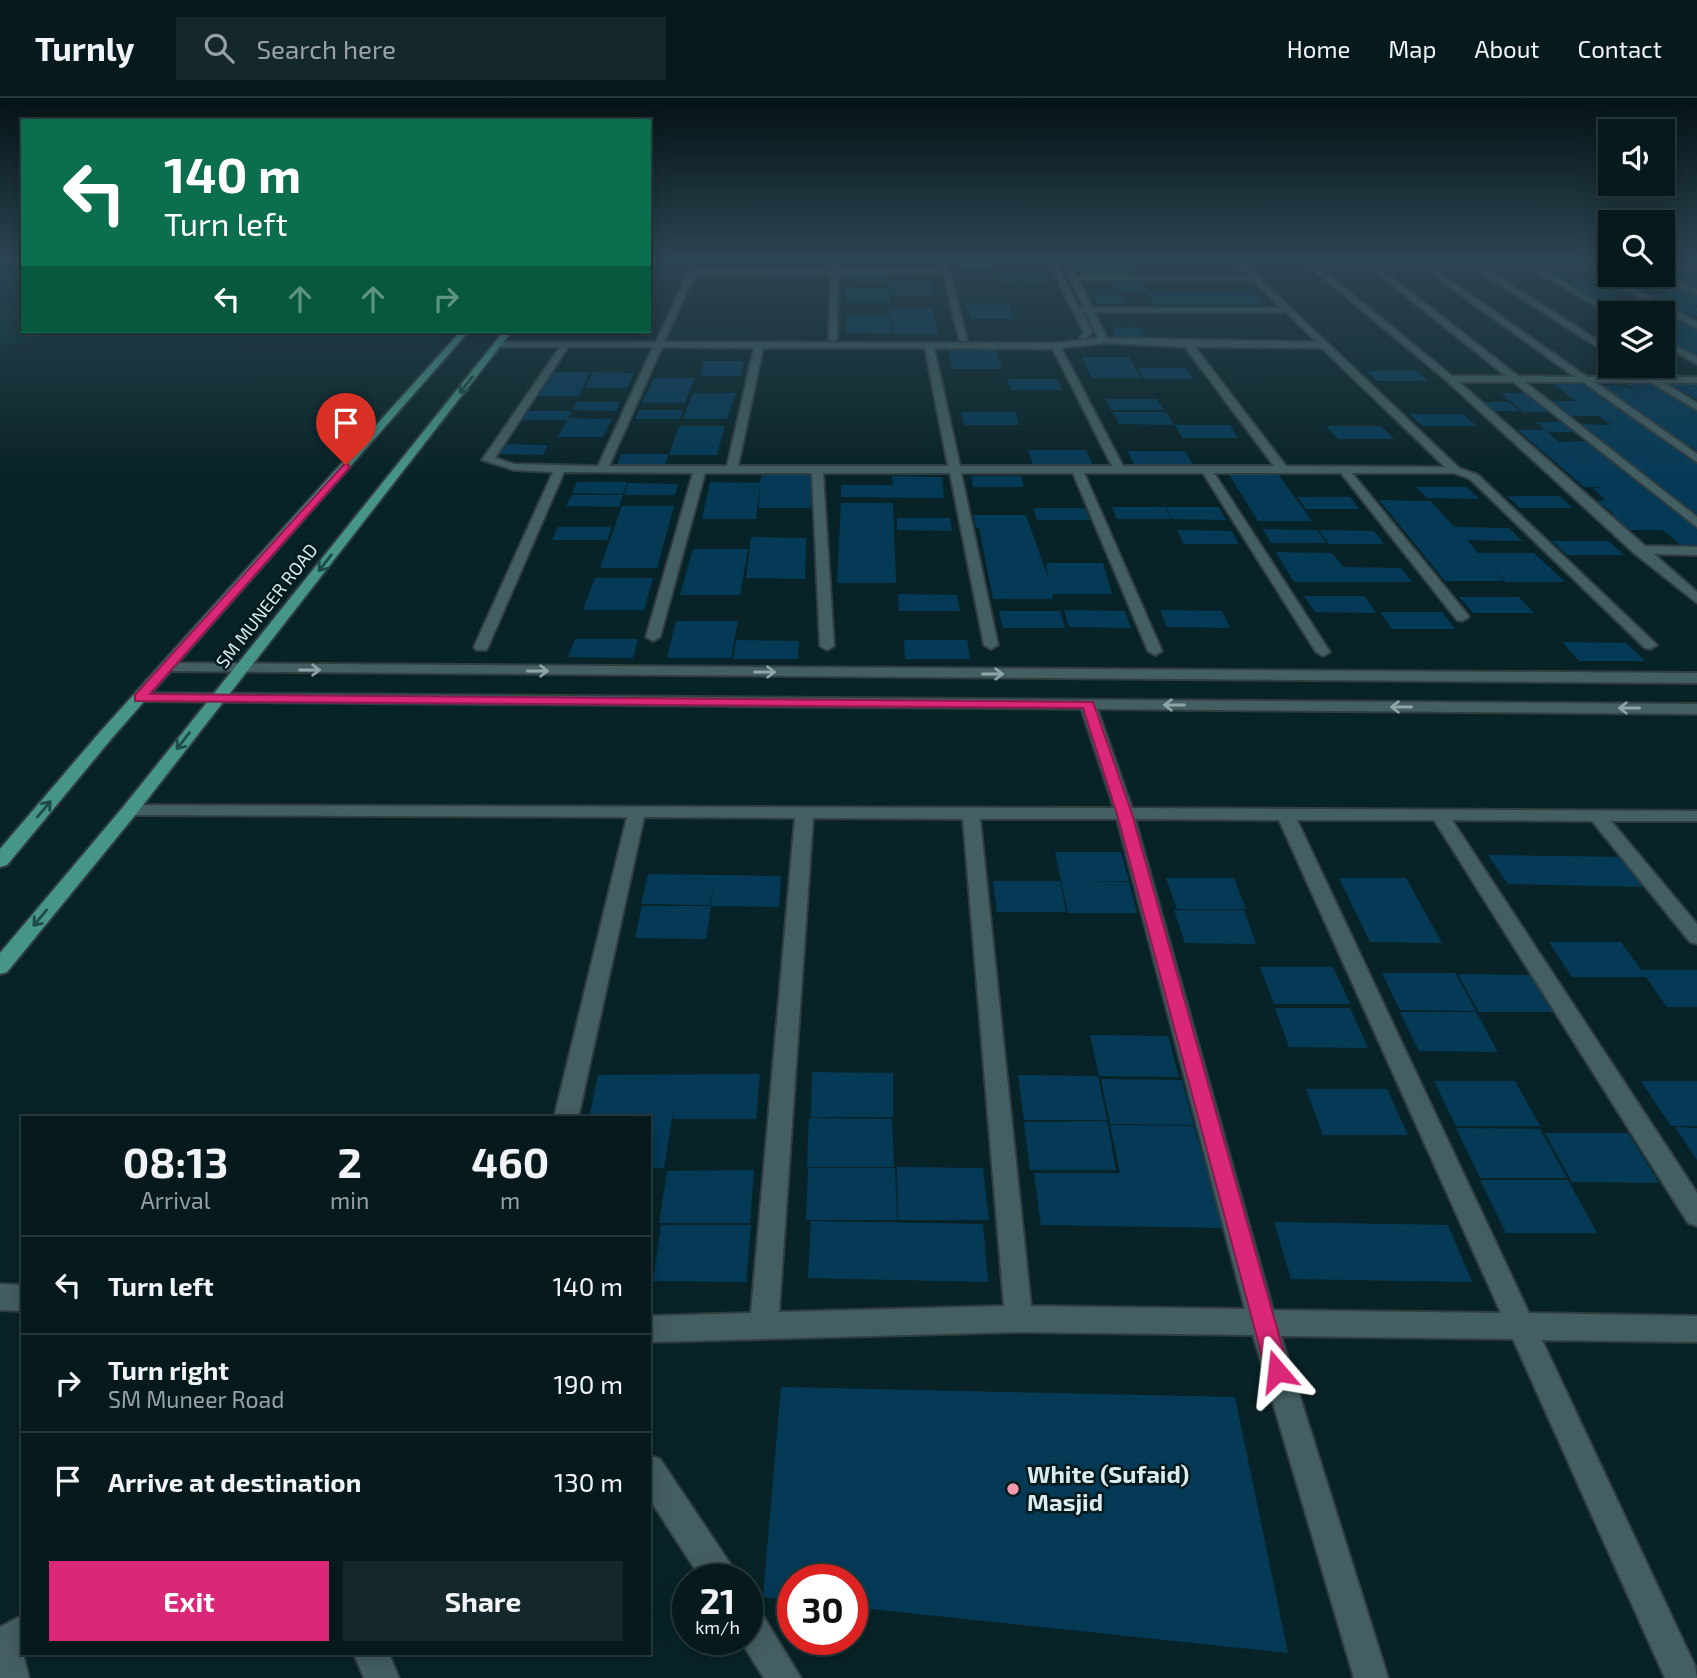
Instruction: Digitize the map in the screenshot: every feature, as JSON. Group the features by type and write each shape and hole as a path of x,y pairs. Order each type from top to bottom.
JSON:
{"main road":[{"name":"SM MUNEER ROAD","path":"0,861 139,698 463,333"},
{"name":"SM MUNEER ROAD","path":"0,967 130,810 503,337"}],"street":[{"path":"602,469 664,332"},
{"path":"833,332 833,339"},
{"path":"961,332 963,339"},
{"path":"1079,339 1087,336 1088,332"},
{"path":"1100,332 1104,341"},
{"path":"1309,332 1455,470"},
{"path":"1393,332 1450,379 1697,599"},
{"path":"1455,332 1697,523"},
{"path":"1518,332 1697,459"},
{"path":"1579,332 1598,344"},
{"path":"503,337 759,345 1056,346 1104,341"},
{"path":"503,337 566,344 833,339 1079,339 1188,344 1323,345"},
{"path":"566,344 488,460 514,467 560,469 1455,470 1474,477 1650,645"},
{"path":"1188,344 1281,468"},
{"path":"732,469 759,345"},
{"path":"929,345 991,645"},
{"path":"1056,346 1118,468"},
{"path":"1675,348 1697,360"},
{"path":"1450,379 1697,380"},
{"path":"1653,379 1697,407"},
{"path":"1077,468 1155,651"},
{"path":"1205,468 1323,653"},
{"path":"481,647 560,469"},
{"path":"653,637 699,469"},
{"path":"817,469 827,646"},
{"path":"1343,469 1462,617"},
{"path":"1639,550 1697,551"},
{"path":"167,668 1697,678"},
{"path":"139,698 1697,709"},
{"path":"1088,705 1125,814 1262,1320 1371,1678"},
{"path":"130,810 1697,816"},
{"path":"566,1116 637,811"},
{"path":"971,813 1019,1319"},
{"path":"764,1324 804,814"},
{"path":"1285,814 1518,1326 1683,1678"},
{"path":"1439,815 1697,1215"},
{"path":"1597,816 1697,937"},
{"path":"0,1297 21,1298"},
{"path":"651,1329 1019,1319 1262,1320 1697,1329"},
{"path":"651,1473 711,1564"},
{"path":"9,1641 12,1678"},
{"path":"763,1646 784,1678"},
{"path":"372,1655 383,1678"}],"shaded area":[{"path":"0,332 441,333 435,340 0,344"}],"building":[{"path":"891,332 891,334 846,333"},
{"path":"894,332 938,332 939,334 894,334"},
{"path":"1114,332 1144,332 1148,341 1117,340"},
{"path":"1675,332 1697,332 1697,358 1675,345"},
{"path":"949,350 996,350 1002,369 952,369"},
{"path":"1081,357 1129,357 1141,378 1092,378"},
{"path":"704,361 744,361 741,376 700,376"},
{"path":"1138,368 1186,368 1194,379 1144,379"},
{"path":"1366,371 1416,371 1428,381 1378,381"},
{"path":"549,372 590,372 579,396 536,396"},
{"path":"593,372 634,373 627,388 585,388"},
{"path":"654,378 695,378 685,403 642,403"},
{"path":"1007,379 1057,379 1062,390 1011,390"},
{"path":"1622,382 1650,382 1697,411 1697,451 1597,385 1626,386 1641,394"},
{"path":"1553,384 1584,384 1697,464 1697,516 1578,424 1612,425 1599,416 1568,416 1547,401 1576,401"},
{"path":"1671,385 1697,385 1697,400 1684,392"},
{"path":"693,393 736,393 727,419 683,419"},
{"path":"1501,393 1526,393 1549,412 1523,412"},
{"path":"1105,399 1157,399 1164,410 1111,410"},
{"path":"576,402 620,402 616,411 572,410"},
{"path":"1483,402 1508,402 1520,411 1494,411"},
{"path":"639,410 683,410 680,419 635,419"},
{"path":"528,411 572,411 568,418 612,419 603,437 557,437 567,420 522,420"},
{"path":"961,412 1015,412 1019,425 964,425"},
{"path":"1113,412 1166,412 1174,425 1119,424"},
{"path":"1409,414 1462,414 1477,426 1422,426"},
{"path":"1536,422 1562,422 1575,432 1548,432"},
{"path":"1175,425 1230,425 1238,438 1182,438"},
{"path":"679,426 725,426 717,455 669,455"},
{"path":"1326,426 1381,426 1394,439 1338,439"},
{"path":"1518,430 1545,430 1559,442 1587,441 1697,526 1697,548 1684,548 1663,530 1625,530 1606,514 1614,514 1597,501 1605,500 1593,488 1607,487 1584,487"},
{"path":"501,444 548,445 543,455 495,454"},
{"path":"1028,450 1086,450 1092,464 1033,464"},
{"path":"1127,451 1185,451 1193,465 1135,465"},
{"path":"621,454 669,454 665,465 617,465"},
{"path":"762,473 811,473 811,508 759,508 760,484 756,519 702,519 710,482 760,483"},
{"path":"1228,473 1278,474 1312,521 1258,521"},
{"path":"892,476 942,477 944,498 841,497 841,485 893,485"},
{"path":"971,476 1021,476 1024,487 973,487"},
{"path":"577,482 627,482 623,494 572,493"},
{"path":"628,483 678,484 675,495 624,495"},
{"path":"1416,487 1467,487 1479,499 1427,498"},
{"path":"572,495 623,495 619,507 566,506"},
{"path":"1507,496 1559,496 1573,508 1520,508"},
{"path":"1298,497 1350,497 1359,509 1306,509"},
{"path":"1379,500 1431,501 1454,527 1509,528 1522,541 1467,540 1478,553 1534,553 1565,582 1506,582 1492,567 1504,581 1445,581"},
{"path":"841,503 893,503 896,583 837,583"},
{"path":"622,506 674,506 657,568 600,568"},
{"path":"1112,507 1165,507 1171,519 1117,519"},
{"path":"1166,507 1219,507 1226,520 1172,519"},
{"path":"1033,508 1085,508 1090,520 1037,520"},
{"path":"973,515 1026,515 1048,578 1046,563 1103,563 1112,594 1052,594 1053,599 993,599 979,528 976,528"},
{"path":"897,518 950,518 952,531 897,530"},
{"path":"558,527 612,527 607,540 552,540"},
{"path":"1263,529 1317,530 1326,543 1271,543"},
{"path":"1177,530 1231,531 1239,544 1184,544"},
{"path":"1319,530 1374,531 1384,544 1329,544"},
{"path":"751,537 806,538 805,579 746,578"},
{"path":"1552,541 1608,541 1624,555 1567,555"},
{"path":"693,549 748,549 740,595 680,595"},
{"path":"1276,552 1332,553 1343,567 1401,568 1412,582 1294,582"},
{"path":"595,578 653,578 644,610 583,610"},
{"path":"898,594 957,595 960,611 899,611"},
{"path":"1304,596 1365,596 1376,613 1315,612"},
{"path":"1459,597 1519,597 1534,613 1473,613"},
{"path":"1064,610 1125,611 1131,628 1069,627"},
{"path":"1160,610 1222,611 1230,628 1167,627"},
{"path":"999,611 1060,611 1065,628 1003,628"},
{"path":"1380,612 1442,612 1455,629 1392,629"},
{"path":"676,621 738,621 731,658 667,658"},
{"path":"575,639 638,639 633,658 568,657"},
{"path":"736,640 799,641 798,659 733,659"},
{"path":"904,640 967,640 970,659 905,659"},
{"path":"1562,642 1626,643 1645,661 1579,661"},
{"path":"1055,852 1121,852 1129,881 1079,882 1129,882 1137,913 1068,913"},
{"path":"1488,855 1622,857 1645,887 1508,884"},
{"path":"648,874 781,876 779,907 711,906 713,883 710,905 641,904"},
{"path":"1166,878 1234,878 1246,909 1177,909"},
{"path":"1339,878 1406,878 1442,943 1370,942"},
{"path":"993,881 1060,881 1066,912 997,912"},
{"path":"642,906 711,906 706,939 635,938"},
{"path":"1174,910 1244,910 1256,944 1185,943"},
{"path":"1549,942 1621,942 1641,970 1697,970 1697,1007 1667,1007 1646,977 1572,977"},
{"path":"1260,967 1333,967 1350,1004 1274,1004"},
{"path":"1382,973 1455,973 1476,1011 1400,1010"},
{"path":"1458,974 1532,975 1555,1012 1479,1012"},
{"path":"1275,1008 1350,1008 1368,1048 1289,1047"},
{"path":"1400,1012 1476,1012 1498,1052 1419,1051"},
{"path":"1090,1035 1168,1036 1179,1077 1099,1076"},
{"path":"812,1072 893,1073 893,1117 811,1117"},
{"path":"760,1074 756,1119 673,1119 674,1106 664,1168 651,1168 651,1116 589,1116 598,1075"},
{"path":"1018,1075 1098,1076 1107,1120 1024,1120"},
{"path":"1101,1079 1182,1080 1194,1125 1110,1124"},
{"path":"1434,1081 1515,1081 1540,1126 1456,1126"},
{"path":"1641,1081 1697,1081 1697,1126 1671,1126"},
{"path":"1306,1089 1387,1089 1408,1135 1323,1135"},
{"path":"809,1118 892,1119 894,1167 807,1167"},
{"path":"1107,1121 1116,1170 1030,1170 1024,1122"},
{"path":"1110,1125 1194,1126 1224,1228 1041,1225 1034,1173 1120,1173"},
{"path":"1675,1127 1697,1128 1697,1160"},
{"path":"1456,1128 1540,1129 1567,1178 1480,1178"},
{"path":"1545,1133 1628,1133 1659,1183 1572,1182"},
{"path":"897,1167 983,1168 989,1220 898,1220"},
{"path":"808,1168 895,1168 897,1220 806,1220"},
{"path":"754,1170 750,1223 659,1223 667,1171"},
{"path":"1480,1180 1568,1180 1597,1233 1506,1233"},
{"path":"811,1221 983,1224 988,1282 808,1278"},
{"path":"1274,1222 1448,1225 1472,1282 1291,1279"},
{"path":"661,1225 751,1225 746,1282 653,1281"},
{"name":"White (Sufaid) Masjid","path":"781,1387 1235,1397 1288,1653 868,1609 868,1564 777,1564 777,1599 763,1597"}],"place":[{"name":"White (Sufaid) Masjid","path":"1013,1489"}],"route":[{"path":"346,465 139,698 1088,705 1125,814 1277,1371"}]}
